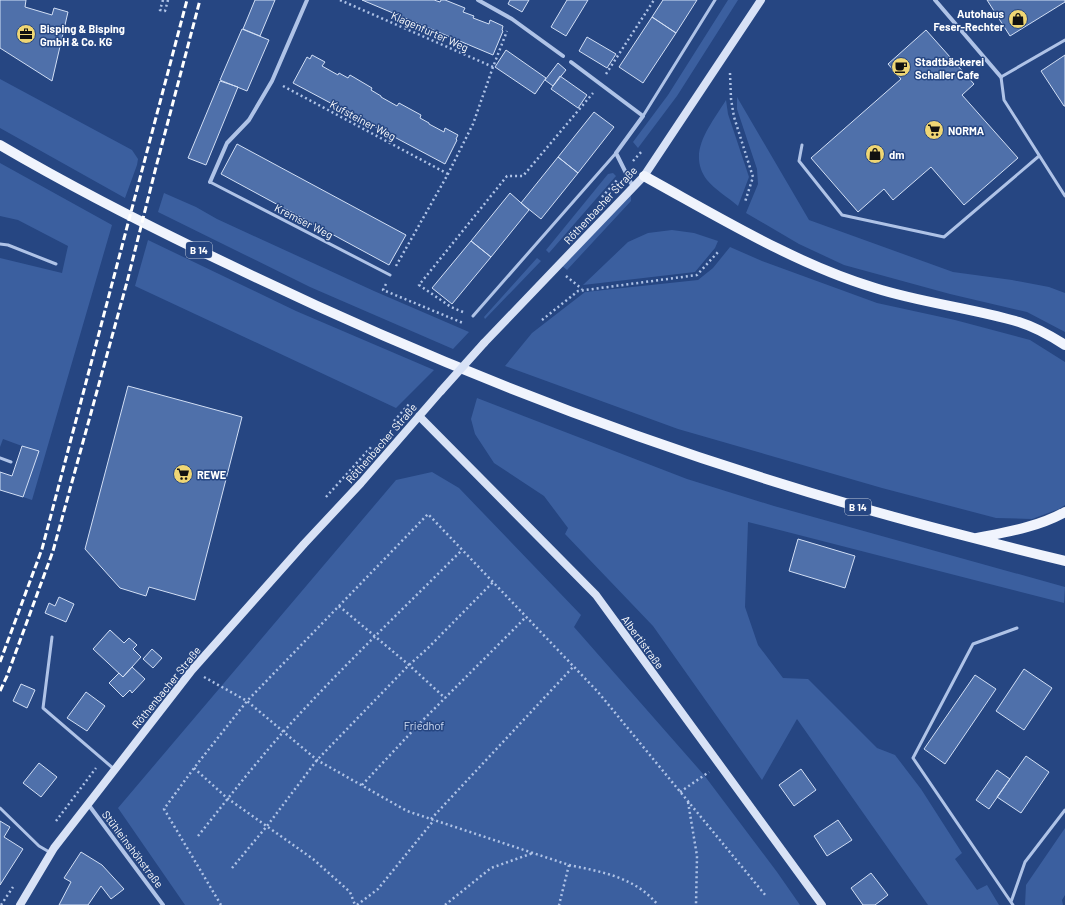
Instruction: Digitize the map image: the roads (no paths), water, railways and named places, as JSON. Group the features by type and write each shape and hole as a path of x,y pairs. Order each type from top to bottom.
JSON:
{"main road":[{"name":"Röthenbacher Straße","path":"20,905 51,853 114,769 192,670 304,544 361,483 484,343 644,176 761,0"},
{"name":"B 14","path":"0,145 162,233 296,297 403,345 570,412 742,472 858,507 974,539 1065,561"},
{"path":"644,176 767,243 838,275 874,288 909,298 1020,322 1052,337 1065,345"},
{"name":"Albertistraße","path":"419,416 596,595 822,905"},
{"path":"974,539 1032,526 1065,512"}],"street":[{"path":"210,182 227,143 249,120 272,81 307,0"},
{"path":"478,0 512,19 563,56"},
{"path":"935,0 1001,77"},
{"path":"571,62 642,116 616,153 633,187"},
{"name":"Stühleinshöhstraße","path":"88,804 163,905"}],"lane":[{"path":"642,116 715,0"},
{"path":"1065,40 1001,77 1004,100 1065,196"},
{"path":"802,145 799,161 842,215 944,237 1039,156"},
{"path":"473,316 616,153"},
{"name":"Kremser Weg","path":"210,182 390,275"},
{"path":"0,244 56,264"},
{"path":"0,458 11,462"},
{"path":"1012,904 913,758 973,644 1017,628"},
{"path":"52,637 43,708 114,769"},
{"path":"0,808 39,846 51,853"},
{"path":"1012,904 1025,862 1065,810"}],"railway":[{"path":"0,662 42,549 187,0"},
{"path":"0,691 7,676 53,551 127,282 200,0"}],"place":[{"name":"Autohaus Feser-Rechter","path":"1018,19"},
{"name":"Bisping & Bisping GmbH & Co. KG","path":"26,34"},
{"name":"Stadtbäckerei Schaller Cafe","path":"901,67"},
{"name":"NORMA","path":"934,130"},
{"name":"dm","path":"875,154"},
{"name":"REWE","path":"183,474"}],"park label":[{"name":"Friedhof","path":"424,725"}]}
